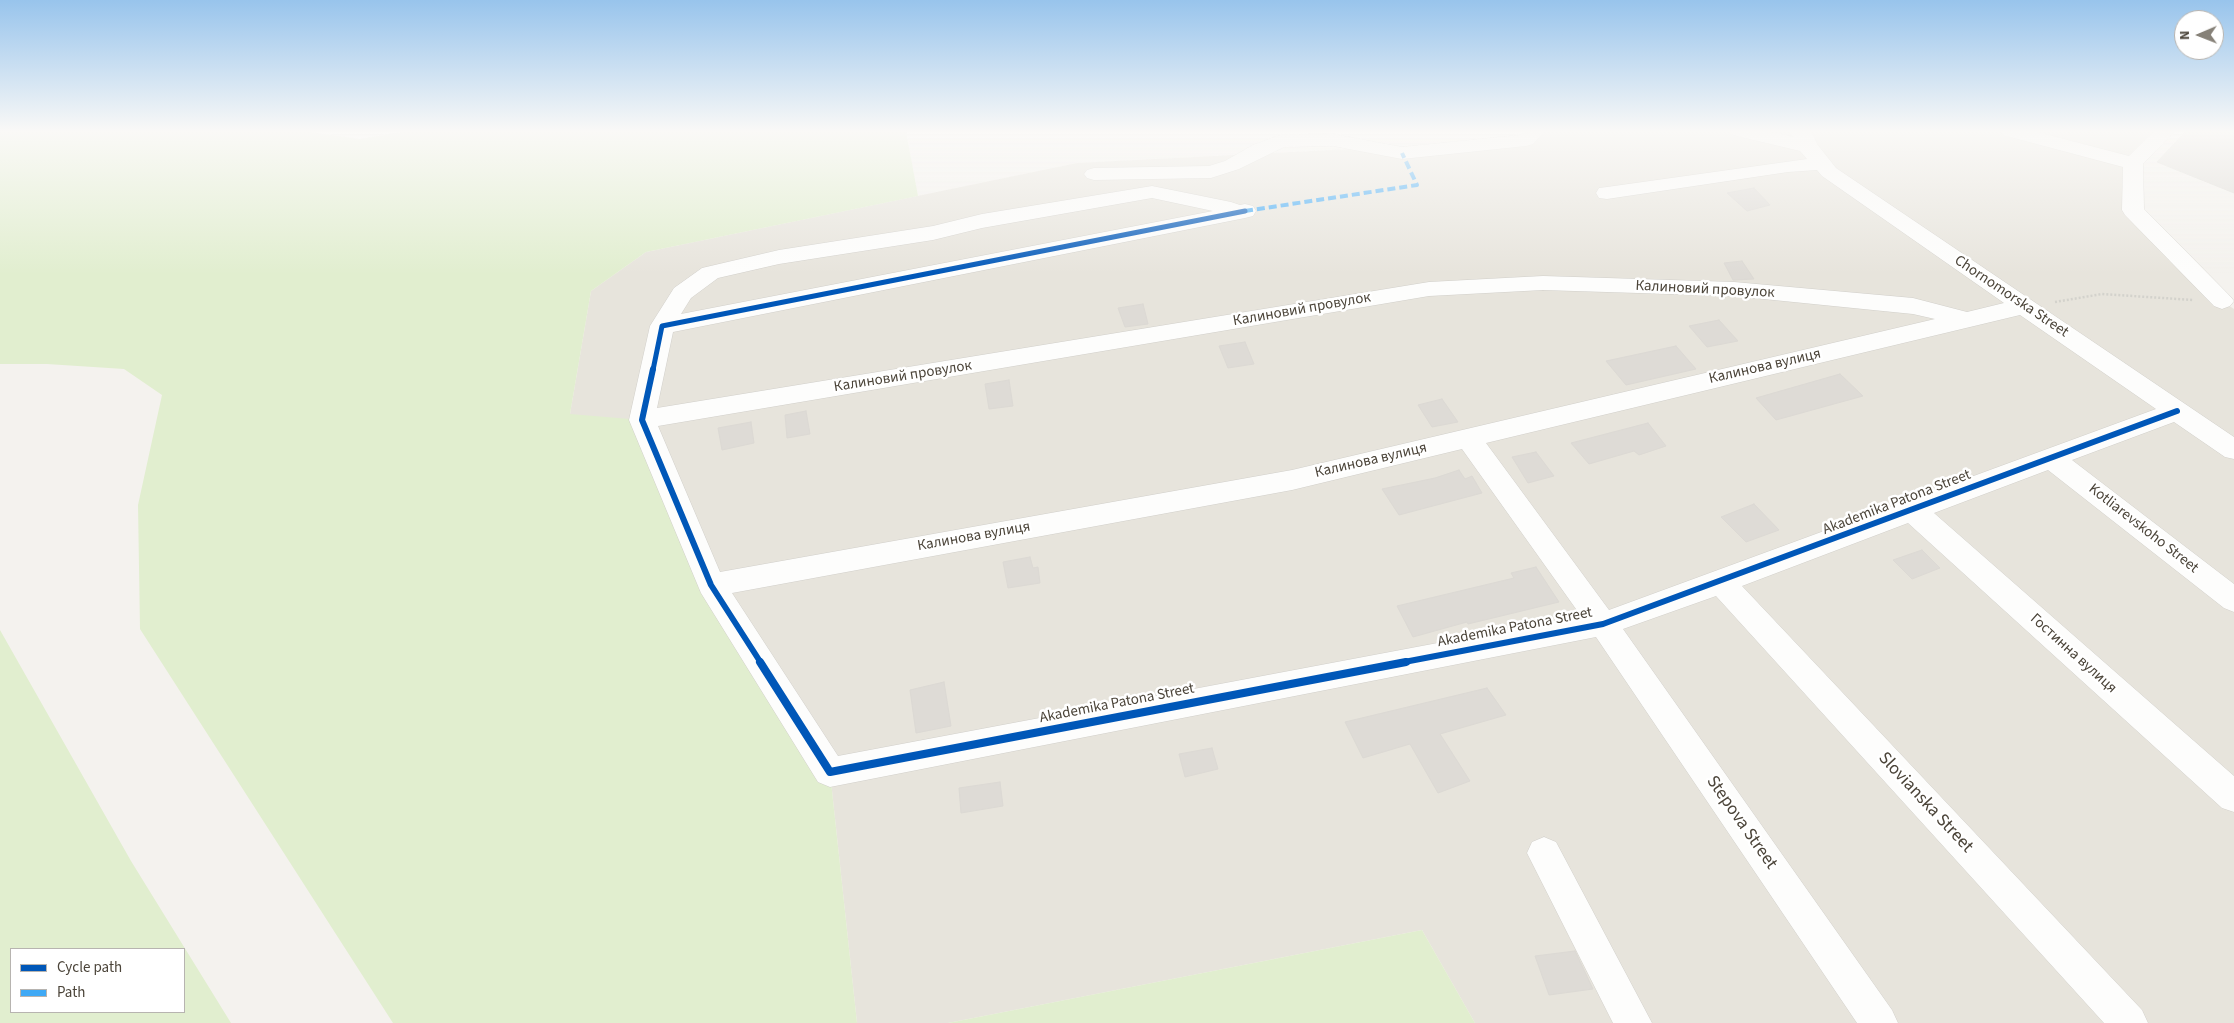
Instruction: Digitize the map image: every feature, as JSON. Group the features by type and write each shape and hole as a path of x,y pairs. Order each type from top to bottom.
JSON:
{"street":[{"path":"1607,193 1703,179"},
{"name":"Chornomorska Street","path":"1839,179 2234,450"},
{"path":"2133,179 2133,210 2222,302"},
{"path":"662,326 1245,211 1152,192 982,221 932,233 779,256 710,273 682,293 662,326 642,420 711,585"},
{"name":"Калиновий провулок","path":"642,420 1429,289 1543,283 1734,289 1913,306 1968,320"},
{"name":"Калинова вулиця","path":"711,585 1292,480 2025,306"},
{"name":"Akademika Patona Street","path":"711,585 830,772 1603,624 1721,582 2177,411"},
{"name":"Stepova Street","path":"1468,438 1603,624 1878,1023"},
{"name":"Kotliarevskoho Street","path":"2052,458 2234,600"},
{"name":"Гостинна вулиця","path":"1912,510 2234,797"},
{"name":"Slovianska Street","path":"1721,582 2128,1023"},
{"path":"1544,853 1633,1023"}],"path":[{"path":"2025,306 2102,294 2222,302"}],"shaded area":[{"path":"1001,179 2133,179 2133,210 2222,301 2234,309 2234,1023 1475,1023 1422,930 948,1023 857,1023 830,772 570,414 591,291 646,252"}],"green space":[{"path":"0,179 915,179 918,196 646,252 591,291 570,414 642,420 711,585 830,772 857,1023 393,1023 140,629 138,505 162,395 124,369 47,364 0,364"},
{"path":"0,630 131,861 185,948 10,948 10,1013 185,1013 185,948 231,1023 0,1023"},
{"path":"1422,930 1475,1023 948,1023"}],"building":[{"path":"2199,179 2234,179 2234,193"},
{"path":"1754,188 1770,205 1747,211 1727,193"},
{"path":"1742,261 1754,279 1733,280 1724,263"},
{"path":"1143,304 1148,324 1125,327 1118,308"},
{"path":"1719,320 1738,341 1707,347 1689,326"},
{"path":"1245,342 1254,364 1228,368 1219,346"},
{"path":"1676,346 1696,369 1626,385 1606,361"},
{"path":"1840,374 1863,396 1776,420 1756,398"},
{"path":"1009,380 1013,406 989,409 985,384"},
{"path":"1442,399 1458,422 1432,427 1418,405"},
{"path":"806,411 810,434 787,438 785,415"},
{"path":"751,422 754,443 722,450 718,428"},
{"path":"1648,423 1666,446 1639,455 1634,451 1589,464 1571,443"},
{"path":"1536,452 1554,476 1528,483 1512,457"},
{"path":"1459,470 1465,479 1472,476 1482,493 1399,515 1382,489 1435,478"},
{"path":"1754,504 1779,530 1746,542 1721,517"},
{"path":"1922,550 1940,568 1912,579 1893,560"},
{"path":"1030,557 1033,568 1038,567 1040,583 1008,588 1003,562"},
{"path":"1536,567 1559,602 1468,624 1467,622 1413,637 1397,606 1514,578 1511,573"},
{"path":"944,682 951,726 916,733 910,690"},
{"path":"1487,688 1506,715 1440,734 1470,781 1438,793 1410,744 1363,758 1345,722"},
{"path":"1212,748 1218,769 1185,777 1179,754"},
{"path":"1000,782 1003,806 961,813 959,788"},
{"path":"1575,951 1593,989 1549,995 1535,956"}],"marked path":[{"path":"1245,211 1417,185 1414,179"}],"cycle path":[{"path":"1245,211 662,326 642,420 711,585 830,772 1603,624 1721,582 2177,411"}]}
